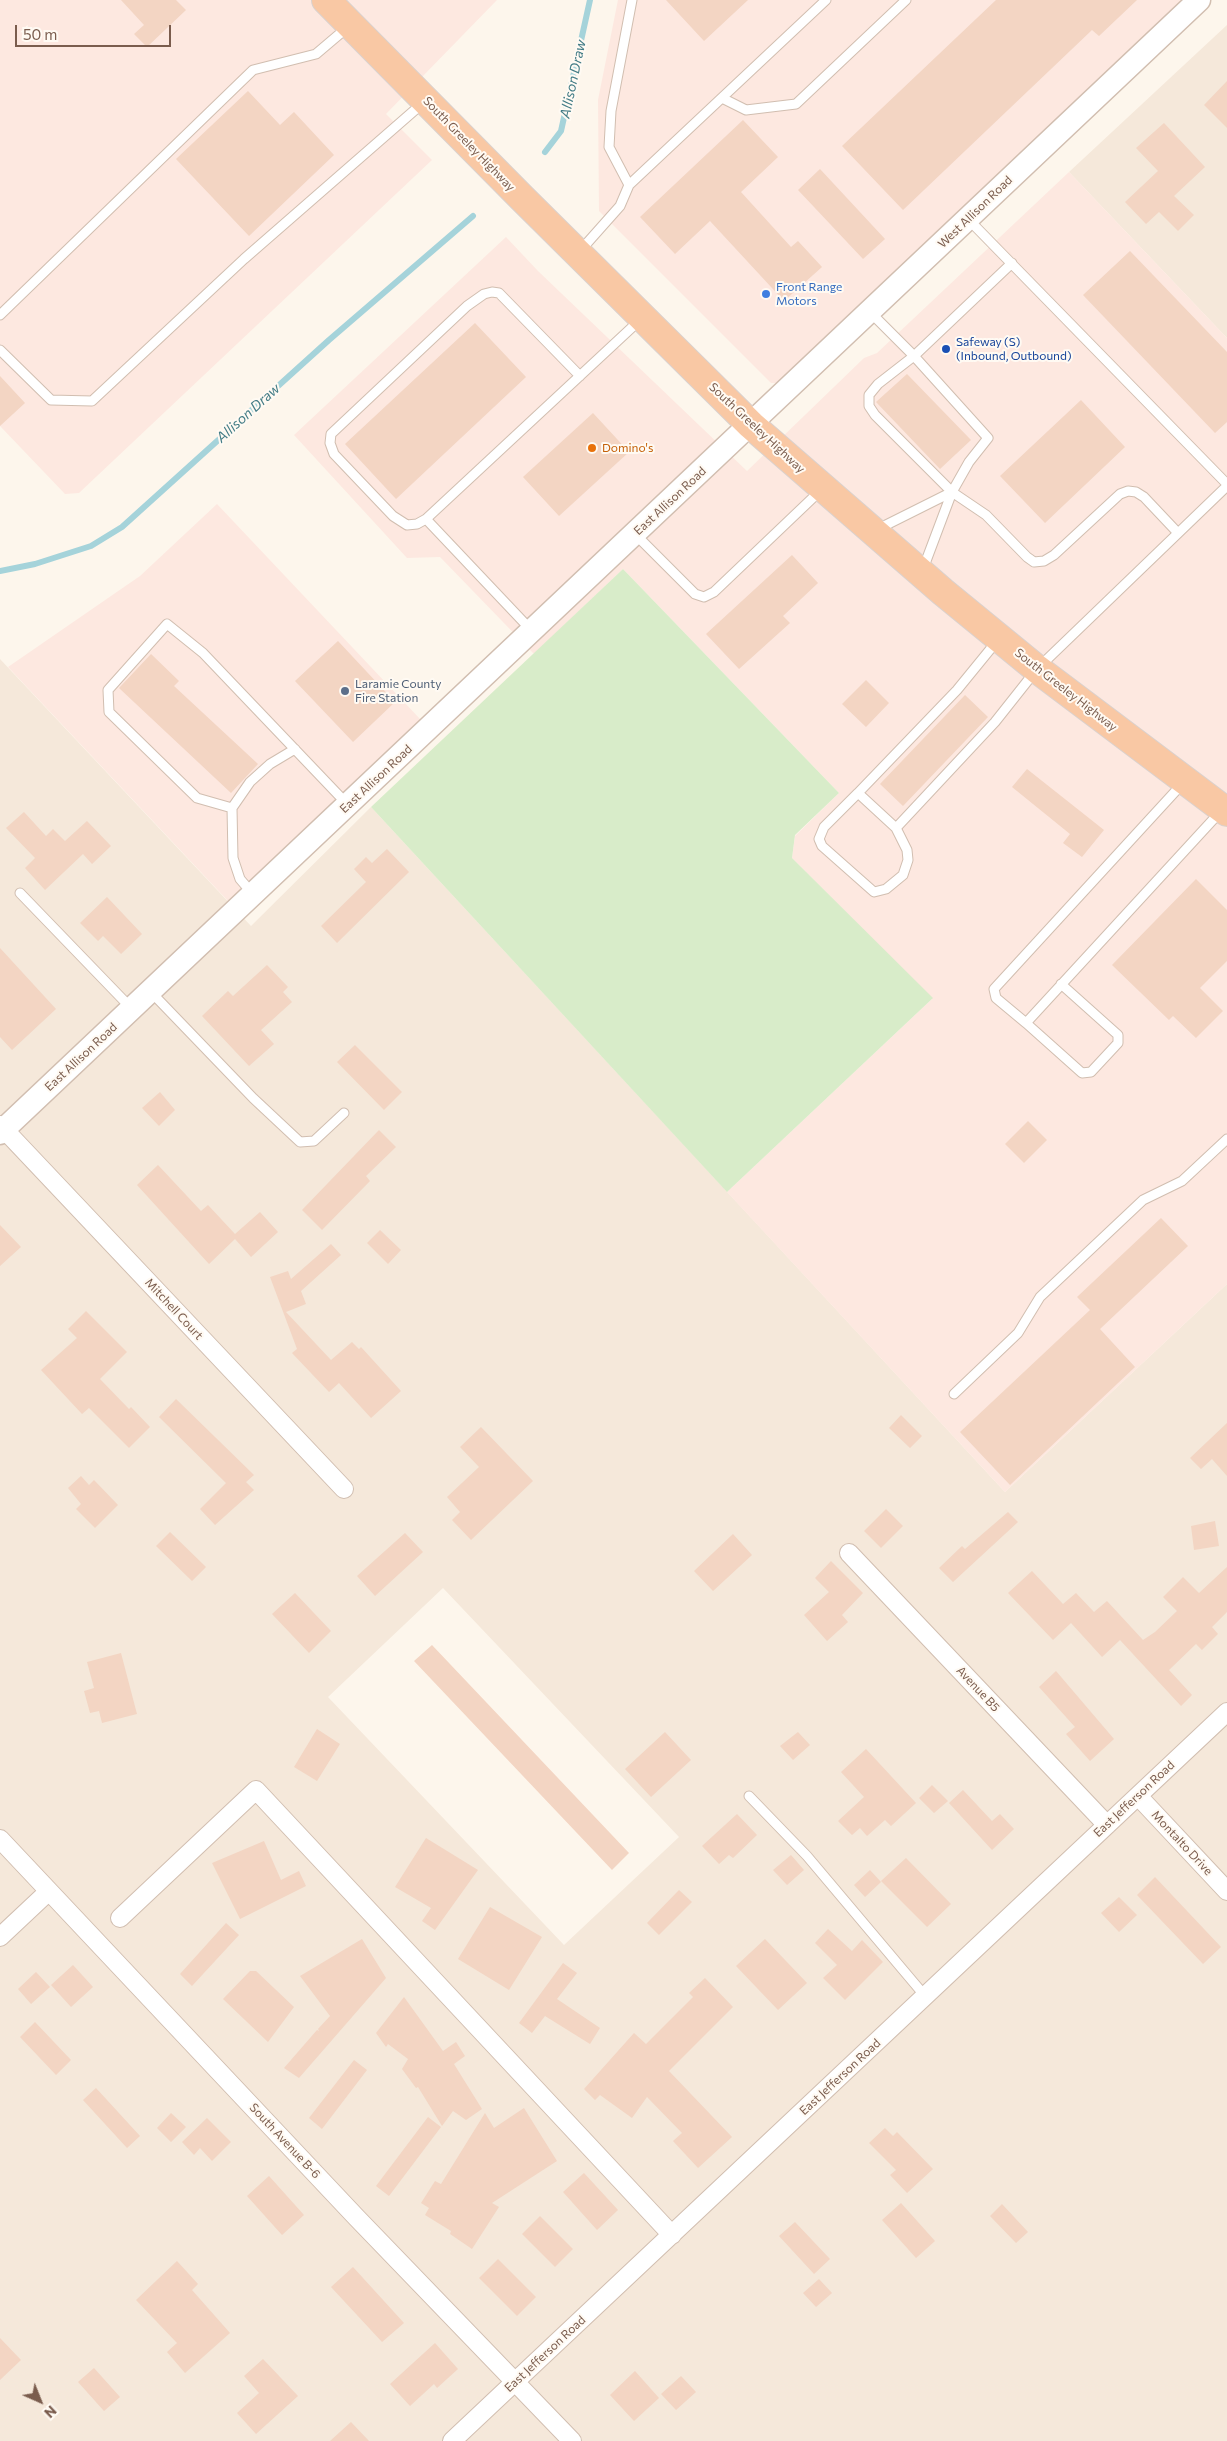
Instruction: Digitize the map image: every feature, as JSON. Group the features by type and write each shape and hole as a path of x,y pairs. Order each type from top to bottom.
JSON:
{"highway":[{"name":"South Greeley Highway","path":"329,1 578,254 751,425 872,532 1037,669 1225,810"}],"street":[{"name":"West Allison Road","path":"751,425 1199,0"},
{"name":"East Allison Road","path":"1,1129 132,1009 751,425"},
{"name":"Mitchell Court","path":"1,1129 344,1489"},
{"name":"Avenue B5","path":"849,1553 1106,1825"},
{"name":"East Jefferson Road","path":"452,2441 1227,1712"},
{"path":"120,1918 256,1790 672,2235"},
{"name":"Montalto Drive","path":"1138,1796 1227,1891"},
{"name":"South Avenue B-6","path":"0,1840 356,2217 572,2441"},
{"path":"0,1937 49,1891"}],"lane":[{"path":"629,185 609,147 611,111 632,0"},
{"path":"578,254 620,206 629,185 826,0"},
{"path":"722,98 746,110 796,104 906,0"},
{"path":"0,315 253,70 316,54 351,24"},
{"path":"0,350 51,400 92,400 244,259 426,100"},
{"path":"896,828 995,722 1037,669 1227,485 968,219"},
{"path":"1012,263 914,356 878,384 869,395 869,406 875,415 952,492 986,515 1034,562 1044,562 1054,555 1120,494 1128,491 1136,492 1144,497 1178,533"},
{"path":"580,376 499,293 484,294 467,306 331,434 330,443 334,454 393,516 407,525 417,524 426,519 643,318"},
{"path":"870,312 914,356 988,438 968,462 952,492 922,574"},
{"path":"635,534 695,594 704,597 714,592 823,488"},
{"path":"872,532 952,492"},
{"path":"426,519 532,632"},
{"path":"232,808 197,798 109,712 108,690 167,624 203,653 348,805"},
{"path":"858,793 896,828 907,850 908,860 903,875 886,889 874,892 822,846 819,839 824,827 957,690 999,638"},
{"path":"253,895 240,879 233,858 232,808 250,782 270,764 295,749"},
{"path":"1061,984 1118,1035 1118,1043 1091,1072 1082,1073 996,998 994,989 1185,781"},
{"path":"1026,1023 1225,810"},
{"path":"20,893 132,1009"},
{"path":"150,992 253,1098 300,1142 314,1141 344,1113"},
{"path":"954,1394 1018,1333 1040,1297 1143,1200 1182,1181 1227,1139"},
{"path":"749,1796 807,1856 925,1996"}],"shaded area":[{"path":"0,0 497,0 386,114 432,160 79,493 65,494 0,426"},
{"path":"618,0 1185,0 777,383 771,383 599,211 598,100"},
{"path":"1227,25 1227,338 1069,172"},
{"path":"1069,172 1227,338 1227,1284 1005,1492 727,1192 932,999 792,858 795,836 839,793 623,569 534,654 440,557 407,558 294,435 506,237 538,271 747,471 864,358 877,353"},
{"path":"217,504 421,720 229,902 8,667 140,576"},
{"path":"0,659 251,926 371,807 1005,1492 1227,1284 1227,2441 0,2441","holes":["443,1588 679,1837 564,1945 328,1697"]}],"green space":[{"path":"623,569 839,793 795,835 792,858 933,998 727,1192 371,807"}],"building":[{"path":"121,0 176,0 186,10 147,47 134,34 144,25"},
{"path":"666,0 748,0 704,41"},
{"path":"996,0 1137,0 1099,36 1092,30 903,210 842,146"},
{"path":"1227,81 1227,128 1204,105"},
{"path":"248,91 280,125 294,112 334,155 249,236 176,159"},
{"path":"743,120 778,157 741,192 791,247 798,241 822,267 784,301 710,221 675,254 640,217"},
{"path":"1164,123 1205,167 1174,196 1194,215 1178,231 1159,212 1146,224 1125,202 1158,171 1136,148"},
{"path":"820,169 885,239 863,259 798,190"},
{"path":"1130,251 1227,352 1227,422 1215,433 1083,295"},
{"path":"475,323 526,377 396,499 345,444"},
{"path":"907,374 971,440 940,469 876,402"},
{"path":"0,376 25,403 0,426"},
{"path":"1081,400 1125,447 1045,523 1000,476"},
{"path":"593,413 629,452 559,516 523,477"},
{"path":"792,555 818,583 783,616 790,623 739,669 706,634"},
{"name":"Laramie County Fire Station","path":"338,641 395,702 353,742 295,681"},
{"path":"151,654 179,681 174,686 258,764 231,793 119,688"},
{"path":"866,680 889,703 866,727 842,704"},
{"path":"965,695 988,717 903,806 880,784"},
{"path":"1027,769 1104,830 1082,857 1063,843 1070,834 1012,787"},
{"path":"24,812 46,836 53,829 65,841 87,821 111,846 92,864 83,854 45,890 25,868 35,858 6,828"},
{"path":"387,849 409,872 337,943 321,926 366,882 354,869 366,857 372,863"},
{"path":"1196,879 1227,910 1227,961 1200,988 1223,1011 1196,1038 1173,1016 1169,1020 1112,965"},
{"path":"107,897 142,934 121,954 103,936 98,941 80,923"},
{"path":"0,948 56,1009 12,1050 0,1037"},
{"path":"267,965 288,987 283,992 292,1002 261,1030 274,1044 249,1066 202,1016 228,991 233,996"},
{"path":"355,1045 402,1092 384,1110 337,1062"},
{"path":"160,1092 175,1110 159,1126 142,1108"},
{"path":"1028,1121 1047,1140 1024,1163 1005,1144"},
{"path":"379,1130 396,1147 366,1176 370,1181 322,1230 302,1210"},
{"path":"158,1165 201,1211 208,1205 235,1234 260,1212 278,1232 251,1257 235,1239 209,1264 137,1185"},
{"path":"1161,1218 1188,1246 1100,1329 1135,1367 1010,1485 960,1432 1090,1310 1077,1297"},
{"path":"0,1225 21,1247 0,1266"},
{"path":"380,1230 401,1250 388,1264 367,1243"},
{"path":"331,1244 341,1255 301,1291 306,1304 286,1312 331,1360 352,1342 359,1349 361,1347 401,1391 371,1418 339,1383 329,1392 292,1353 297,1349 270,1277 288,1271 291,1279"},
{"path":"86,1311 127,1352 100,1379 129,1409 131,1407 150,1427 129,1448 89,1408 82,1414 41,1370 77,1338 68,1329"},
{"path":"176,1399 254,1475 246,1482 254,1490 215,1525 200,1509 226,1483 159,1417"},
{"path":"901,1415 922,1436 910,1448 889,1428"},
{"path":"1227,1423 1227,1476 1212,1459 1201,1469 1190,1458"},
{"path":"481,1427 533,1481 471,1540 452,1520 460,1512 447,1497 479,1467 460,1447"},
{"path":"81,1476 89,1485 94,1480 118,1505 95,1528 76,1509 81,1504 68,1488"},
{"path":"886,1509 903,1526 881,1548 864,1531"},
{"path":"1008,1512 1018,1522 953,1582 939,1568 962,1546 965,1549"},
{"path":"1215,1521 1219,1546 1194,1550 1191,1526"},
{"path":"170,1532 206,1567 192,1581 156,1546"},
{"path":"405,1533 423,1552 375,1596 357,1576"},
{"path":"733,1534 752,1555 713,1591 694,1571"},
{"path":"831,1561 863,1593 842,1615 848,1622 827,1641 804,1615 829,1592 815,1578"},
{"path":"1227,1567 1227,1612 1212,1627 1218,1634 1202,1650 1196,1644 1169,1670 1192,1695 1181,1706 1120,1640 1102,1657 1071,1623 1053,1640 1008,1593 1032,1571 1063,1604 1076,1593 1094,1612 1107,1601 1143,1640 1155,1632 1177,1611 1163,1597 1183,1577 1199,1593"},
{"path":"295,1593 331,1631 309,1653 272,1614"},
{"path":"432,1645 629,1853 612,1870 414,1661"},
{"path":"121,1653 137,1714 102,1723 99,1711 90,1713 84,1691 94,1688 87,1662"},
{"path":"1056,1671 1114,1739 1090,1761 1066,1734 1075,1727 1039,1687"},
{"path":"317,1729 340,1744 317,1781 294,1767"},
{"path":"665,1732 691,1760 651,1797 625,1769"},
{"path":"798,1732 810,1745 793,1760 780,1746"},
{"path":"866,1749 916,1803 891,1826 885,1820 867,1836 860,1828 852,1835 838,1821 864,1797 841,1772"},
{"path":"932,1785 948,1801 934,1813 919,1798"},
{"path":"963,1790 992,1821 1000,1814 1014,1829 992,1850 949,1803"},
{"path":"737,1814 757,1835 733,1858 729,1855 719,1864 702,1846"},
{"path":"426,1838 478,1870 435,1930 422,1921 431,1908 395,1887"},
{"path":"264,1841 281,1880 299,1871 306,1886 240,1919 212,1863"},
{"path":"791,1855 804,1870 787,1885 773,1870"},
{"path":"906,1858 951,1904 927,1927 881,1881"},
{"path":"870,1870 881,1882 865,1897 854,1885"},
{"path":"1155,1877 1221,1947 1203,1964 1137,1895"},
{"path":"679,1890 692,1902 659,1935 647,1923"},
{"path":"1119,1897 1137,1915 1119,1932 1101,1913"},
{"path":"490,1907 542,1937 509,1990 458,1959"},
{"path":"226,1923 239,1935 192,1986 180,1974"},
{"path":"828,1929 852,1951 862,1940 883,1962 845,2000 823,1978 837,1965 815,1943"},
{"path":"362,1939 386,1978 299,2078 284,2068 317,2030 319,2031 318,2029 330,2016 300,1976"},
{"path":"765,1939 807,1983 778,2010 736,1966"},
{"path":"563,1963 577,1973 557,1999 600,2028 590,2044 545,2016 532,2033 519,2023"},
{"path":"73,1965 93,1987 71,2007 51,1985"},
{"path":"250,1971 256,1971 294,2007 268,2042 223,1999"},
{"path":"36,1972 50,1987 31,2004 18,1989"},
{"path":"705,1978 733,2007 669,2071 732,2137 698,2168 673,2141 682,2133 647,2097 632,2118 600,2095 595,2100 584,2089 634,2033 646,2044 693,1997 689,1993"},
{"path":"404,1997 443,2051 456,2042 465,2056 454,2064 482,2109 466,2120 453,2111 442,2126 418,2087 416,2088 402,2069 408,2059 388,2044 386,2047 376,2033"},
{"path":"35,2022 71,2060 56,2075 20,2037"},
{"path":"354,2060 367,2070 322,2129 309,2118"},
{"path":"96,2088 140,2136 127,2148 83,2100"},
{"path":"524,2108 557,2161 492,2203 499,2207 472,2249 450,2234 451,2231 425,2215 429,2208 421,2203 435,2181 441,2184 485,2113 494,2128"},
{"path":"171,2113 186,2127 171,2142 157,2128"},
{"path":"428,2117 441,2127 389,2196 376,2186"},
{"path":"207,2118 231,2142 212,2161 200,2148 194,2155 182,2142"},
{"path":"885,2128 893,2136 897,2132 933,2169 907,2193 890,2175 896,2170 869,2143"},
{"path":"584,2173 618,2210 597,2230 563,2192"},
{"path":"269,2176 304,2215 282,2235 247,2196"},
{"path":"901,2203 935,2241 916,2258 882,2220"},
{"path":"1002,2204 1028,2232 1016,2243 990,2216"},
{"path":"540,2216 573,2249 555,2267 522,2234"},
{"path":"795,2222 830,2259 814,2274 779,2236"},
{"path":"498,2259 536,2297 517,2316 479,2278"},
{"path":"177,2261 198,2284 192,2290 230,2333 185,2373 167,2352 177,2343 136,2300"},
{"path":"353,2267 404,2323 382,2342 331,2287"},
{"path":"819,2279 832,2293 816,2307 803,2293"},
{"path":"0,2338 21,2360 0,2380"},
{"path":"435,2343 458,2369 437,2388 434,2384 410,2406 390,2384"},
{"path":"263,2359 298,2396 256,2434 237,2413 259,2393 244,2376"},
{"path":"94,2368 120,2397 104,2411 78,2382"},
{"path":"635,2371 659,2398 634,2421 610,2395"},
{"path":"681,2376 696,2392 676,2410 661,2394"},
{"path":"351,2422 369,2441 330,2441"}],"waterway":[{"name":"Allison Draw","path":"545,152 561,131 590,0"},
{"name":"Allison Draw","path":"0,571 35,564 91,546 122,527 329,340 473,216"}],"place":[{"name":"Front Range Motors","path":"766,294"},
{"name":"Safeway (S) (Inbound, Outbound)","path":"946,349"},
{"name":"Domino's","path":"592,448"},
{"name":"Laramie County Fire Station","path":"345,691"}]}
